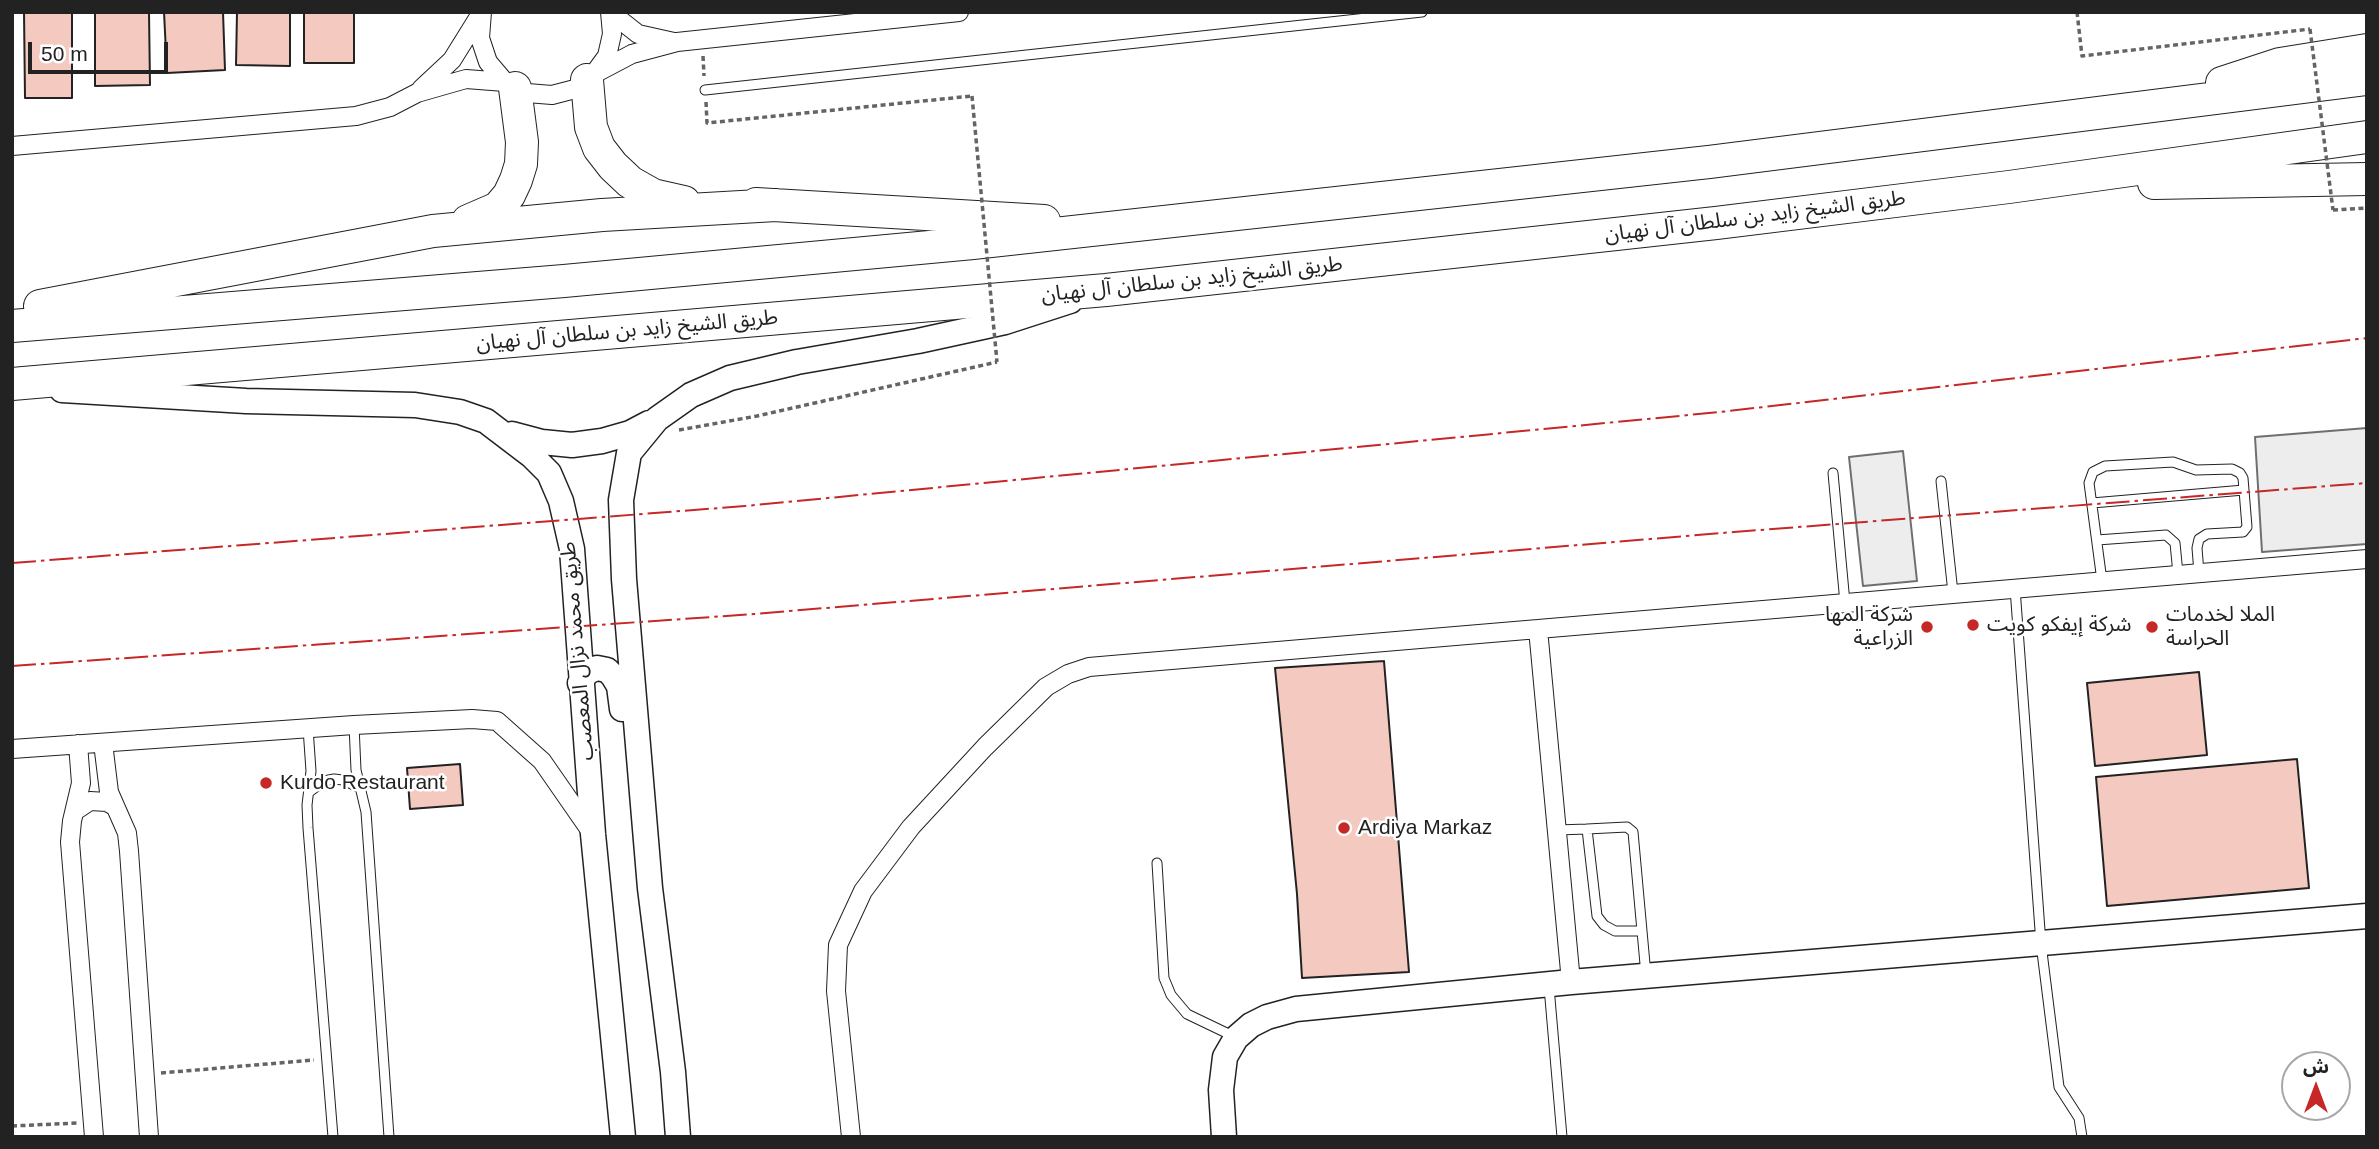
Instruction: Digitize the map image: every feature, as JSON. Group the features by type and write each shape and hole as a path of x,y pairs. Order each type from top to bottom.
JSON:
{"highway":[{"path":"2280,64 2305,48 2367,31"},
{"path":"2188,100 2233,78 2280,64 2367,50"},
{"path":"591,77 591,127 599,148 630,182 653,195 683,202 776,205 1128,227"},
{"path":"12,326 564,281 1128,227 1709,162 2367,79"},
{"path":"12,310 433,231 479,218 498,208 509,195 521,164 520,118 510,85"},
{"name":"طريق الشيخ زايد بن سلطان آل نهيان","path":"12,386 1106,290 1716,223 2009,187 2367,137"},
{"path":"2009,187 2367,179"},
{"path":"433,231 602,215 776,205"}],"street":[{"path":"482,12 480,38 488,62 510,85"},
{"path":"417,93 452,60 482,12"},
{"path":"591,77 607,56 612,34 610,12"},
{"path":"610,12 638,34 677,42"},
{"path":"12,146 356,116 390,107 417,93 466,79 510,85 527,93 552,95 575,89 632,54 677,42 959,12"},
{"path":"678,1137 673,1072 650,888 625,593 621,500 629,453 650,428 691,395 730,379 797,362 918,341 1005,322 1106,290"},
{"name":"طريق محمد نزال المعصب","path":"12,386 155,397 415,405 460,411 486,421 532,456 549,474 561,501 572,549 593,834 623,1137"},
{"path":"486,421 513,434 542,442 572,444 601,441 650,428"},
{"path":"850,1137 836,991 838,945 863,891 911,827 985,747 1046,688 1068,674 1089,667 2367,559"},
{"path":"1538,629 1557,830 1560,984"},
{"path":"580,682 587,672 597,668 607,670 619,686 630,803 650,888"},
{"path":"12,749 354,725 472,719 497,722 542,761 593,834"},
{"path":"103,743 109,792 127,833 149,1137"},
{"path":"78,744 81,783 70,842 93,1129"},
{"path":"75,811 90,801 98,800 114,806"},
{"path":"1224,1137 1221,1090 1225,1057 1236,1038 1251,1025 1296,1009 1646,976 2367,916"}],"lane":[{"path":"705,90 1422,12"},
{"path":"2102,581 2090,477 2098,468 2105,466 2173,462 2196,470 2232,469 2242,475 2247,527 2243,532 2207,534 2199,539 2199,573"},
{"path":"1833,474 1845,603"},
{"path":"1941,481 1953,593"},
{"path":"2092,503 2244,490"},
{"path":"2097,540 2166,535 2175,543 2178,574"},
{"path":"2015,588 2041,944 2059,1087 2079,1118 2082,1137"},
{"path":"354,725 356,770 366,812 389,1137"},
{"path":"308,728 311,771 308,828 333,1137"},
{"path":"309,792 324,781 334,779 360,788"},
{"path":"1557,830 1627,827 1633,832 1646,976"},
{"path":"1587,829 1597,916 1604,925 1615,931 1642,931"},
{"path":"1157,863 1164,978 1171,995 1188,1014 1236,1038"},
{"path":"1560,984 1562,1137"}],"path":[{"path":"2077,12 2082,56 2310,29 2333,210 2367,208"},
{"path":"650,428 757,416 997,362 972,96 707,123"},
{"path":"145,1074 327,1059"},
{"path":"12,1126 93,1129"}],"shaded area":[{"path":"2367,428 2367,544 2262,552 2255,437"},
{"path":"1903,451 1917,581 1863,586 1849,457"}],"building":[{"path":"24,12 72,12 72,98 25,98"},
{"path":"95,12 149,12 150,85 95,86"},
{"path":"164,12 223,12 225,70 167,73"},
{"path":"237,12 290,12 290,66 236,65"},
{"path":"304,12 354,12 354,63 304,63"},
{"name":"Ardiya Markaz","path":"1384,661 1409,972 1302,978 1297,894 1275,668"},
{"path":"2199,672 2207,755 2095,766 2087,683"},
{"path":"2297,759 2309,888 2107,906 2096,777"},
{"path":"460,764 463,805 410,809 407,768"}],"power":[{"path":"12,563 745,506 1720,412 2367,338"},
{"path":"12,666 754,614 1734,532 2367,483"}],"place":[{"name":"شركة إيفكو كويت","path":"1973,625"},
{"name":"شركة المها الزراعية","path":"1927,627"},
{"name":"الملا لخدمات الحراسة","path":"2152,627"},
{"name":"Kurdo Restaurant","path":"266,783"},
{"name":"Ardiya Markaz","path":"1344,828"}]}
